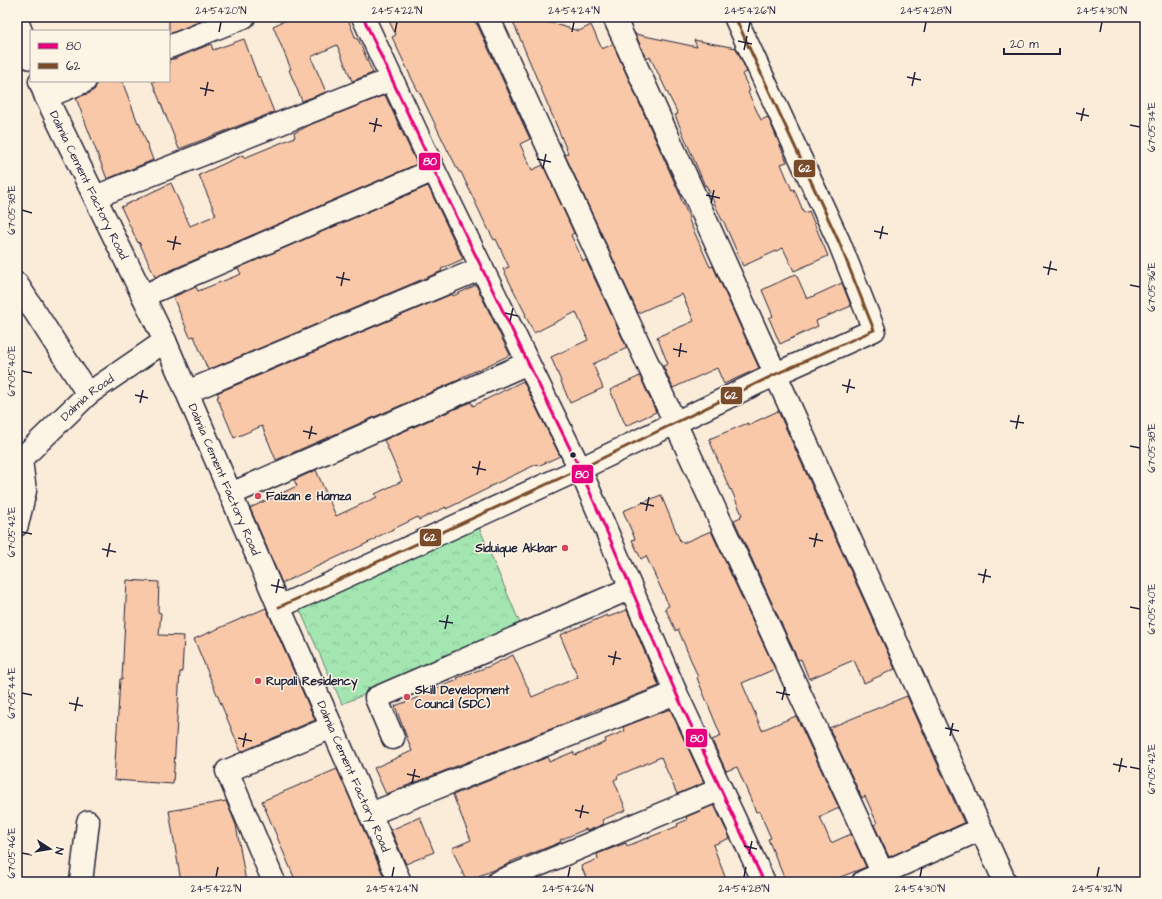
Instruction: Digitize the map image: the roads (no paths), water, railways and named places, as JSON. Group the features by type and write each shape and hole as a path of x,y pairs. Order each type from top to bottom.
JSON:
{"street":[{"path":"170,47 244,17"},
{"path":"363,17 434,170 580,469 676,693 764,882"},
{"path":"488,17 883,874"},
{"path":"614,17 1005,882"},
{"path":"279,607 580,469 776,374 874,330 839,242 735,17"},
{"path":"17,21 30,55"},
{"path":"95,197 392,79"},
{"path":"43,89 79,82"},
{"name":"Dalmia Cement Factory Road","path":"43,89 165,341 279,607 400,882"},
{"path":"143,296 434,170"},
{"path":"187,392 482,268"},
{"path":"17,284 88,394"},
{"name":"Dalmia Road","path":"19,461 88,394 165,341"},
{"path":"231,494 528,363"},
{"path":"17,524 25,491 19,461"},
{"path":"393,738 376,698 631,588"},
{"path":"370,814 676,693"},
{"path":"274,882 227,771 332,727"},
{"path":"498,882 721,789"},
{"path":"81,882 88,822"},
{"path":"863,882 981,829"}],"place":[{"name":"Faizan e Hamza","path":"258,496"},
{"name":"Siduique Akbar","path":"565,548"},
{"name":"Rupali Residency","path":"258,681"},
{"name":"Skill Development Council (SDC)","path":"407,697"}]}
